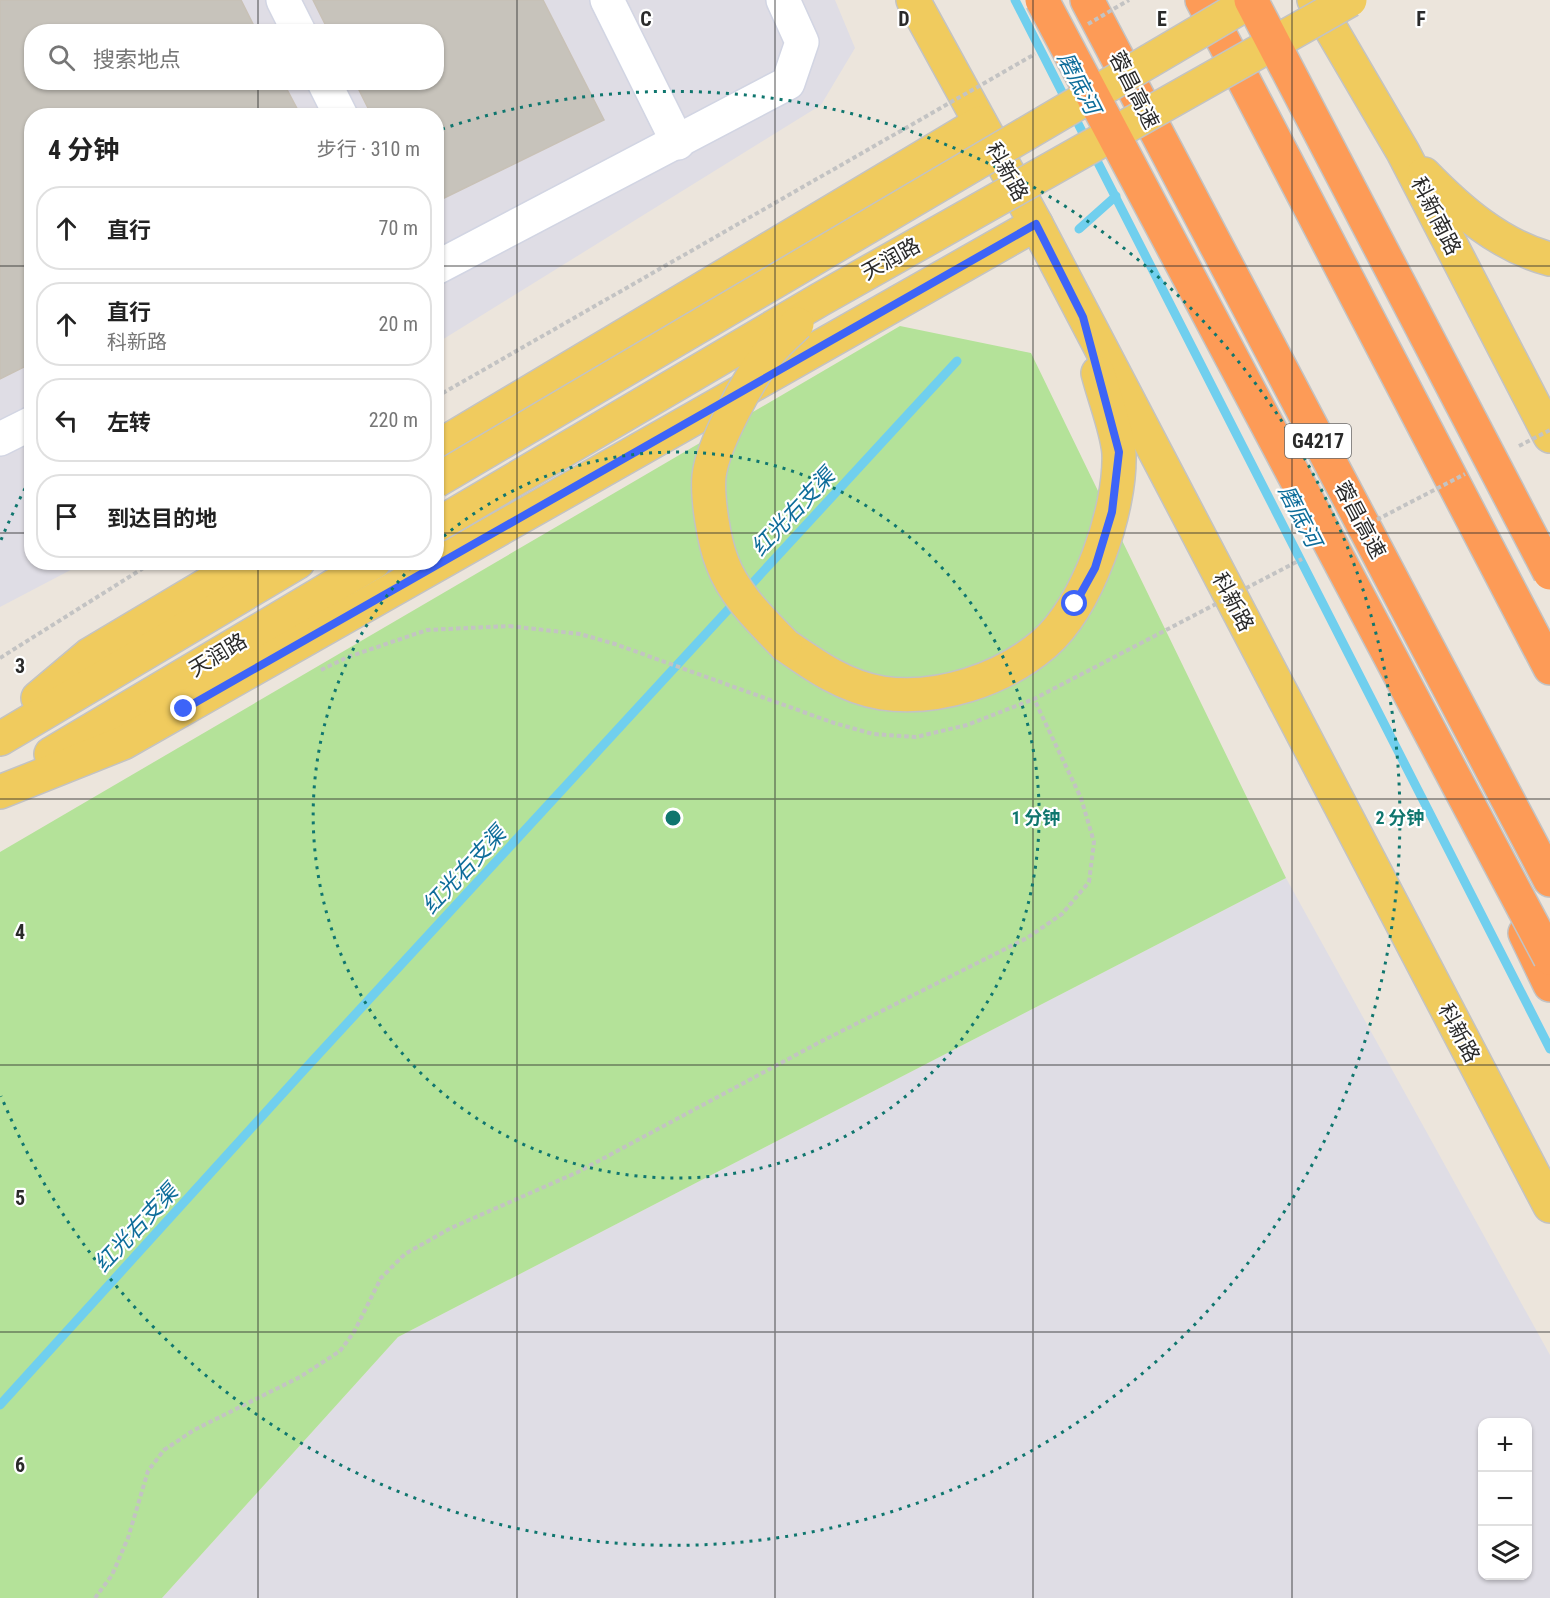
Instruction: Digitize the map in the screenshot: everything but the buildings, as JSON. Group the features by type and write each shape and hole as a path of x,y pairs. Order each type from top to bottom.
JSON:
{"highway":[{"path":"1042,0 1550,958"},
{"path":"1202,0 1550,668"},
{"path":"1252,0 1550,573"},
{"name":"蓉昌高速","path":"1082,15 1550,880"},
{"path":"1474,736 1526,938 1550,985"}],"main road":[{"name":"科新路","path":"913,0 1036,224 1550,1206"},
{"name":"天润路","path":"444,476 1252,0"},
{"name":"科新南路","path":"1314,0 1402,152 1550,436"},
{"name":"天润路","path":"444,521 821,299 1350,0"},
{"path":"444,443 980,123"},
{"path":"1402,152 1452,203 1502,239 1543,257"},
{"path":"444,561 1036,224"},
{"path":"821,299 771,351 737,406 715,453 709,477 712,517 722,562 747,606 785,645 830,676 882,693 920,694 949,690 975,682 1024,658 1046,643 1075,604 1095,568 1112,512 1119,452 1083,317"},
{"path":"0,730 90,655 232,570"},
{"name":"天润路","path":"0,739 285,570"},
{"name":"天润路","path":"0,784 361,570"},
{"path":"0,792 123,743 429,570"}],"lane":[{"path":"283,0 294,24"},
{"path":"607,0 678,143"},
{"path":"444,264 678,143 788,83 802,42 783,0"},
{"path":"328,90 337,108"},
{"path":"0,439 24,427"}],"path":[{"path":"1082,15 1129,0"},
{"path":"444,392 1036,53"},
{"path":"1508,452 1550,429"},
{"path":"1350,534 1466,474"},
{"path":"316,673 348,657 428,630 509,626 580,634 615,644 834,723 873,734 916,737 967,725 1034,699 1308,556"},
{"path":"0,658 140,570"},
{"path":"94,1598 112,1575 128,1538 148,1470 164,1450 194,1430 300,1377 340,1351 354,1332 381,1278 405,1254 451,1228 578,1172 820,1042 1027,938 1062,914 1089,882 1094,842 1081,798 1034,699"}],"shaded area":[{"path":"0,0 835,0 855,48 821,105 444,339 444,108 24,108 24,570 71,570 0,607"},
{"path":"1286,878 1550,1355 1550,1598 162,1598 398,1337"}],"green space":[{"path":"900,326 1031,353 1286,878 398,1337 162,1598 0,1598 0,852"}],"waterway":[{"name":"磨底河","path":"1015,0 1550,1049"},
{"name":"红光右支渠","path":"1079,229 1116,196"},
{"name":"红光右支渠","path":"0,1405 304,1070 957,361"}],"route":[{"path":"184,709 1036,224 1083,317 1119,452 1112,512 1095,568 1075,604"}]}
